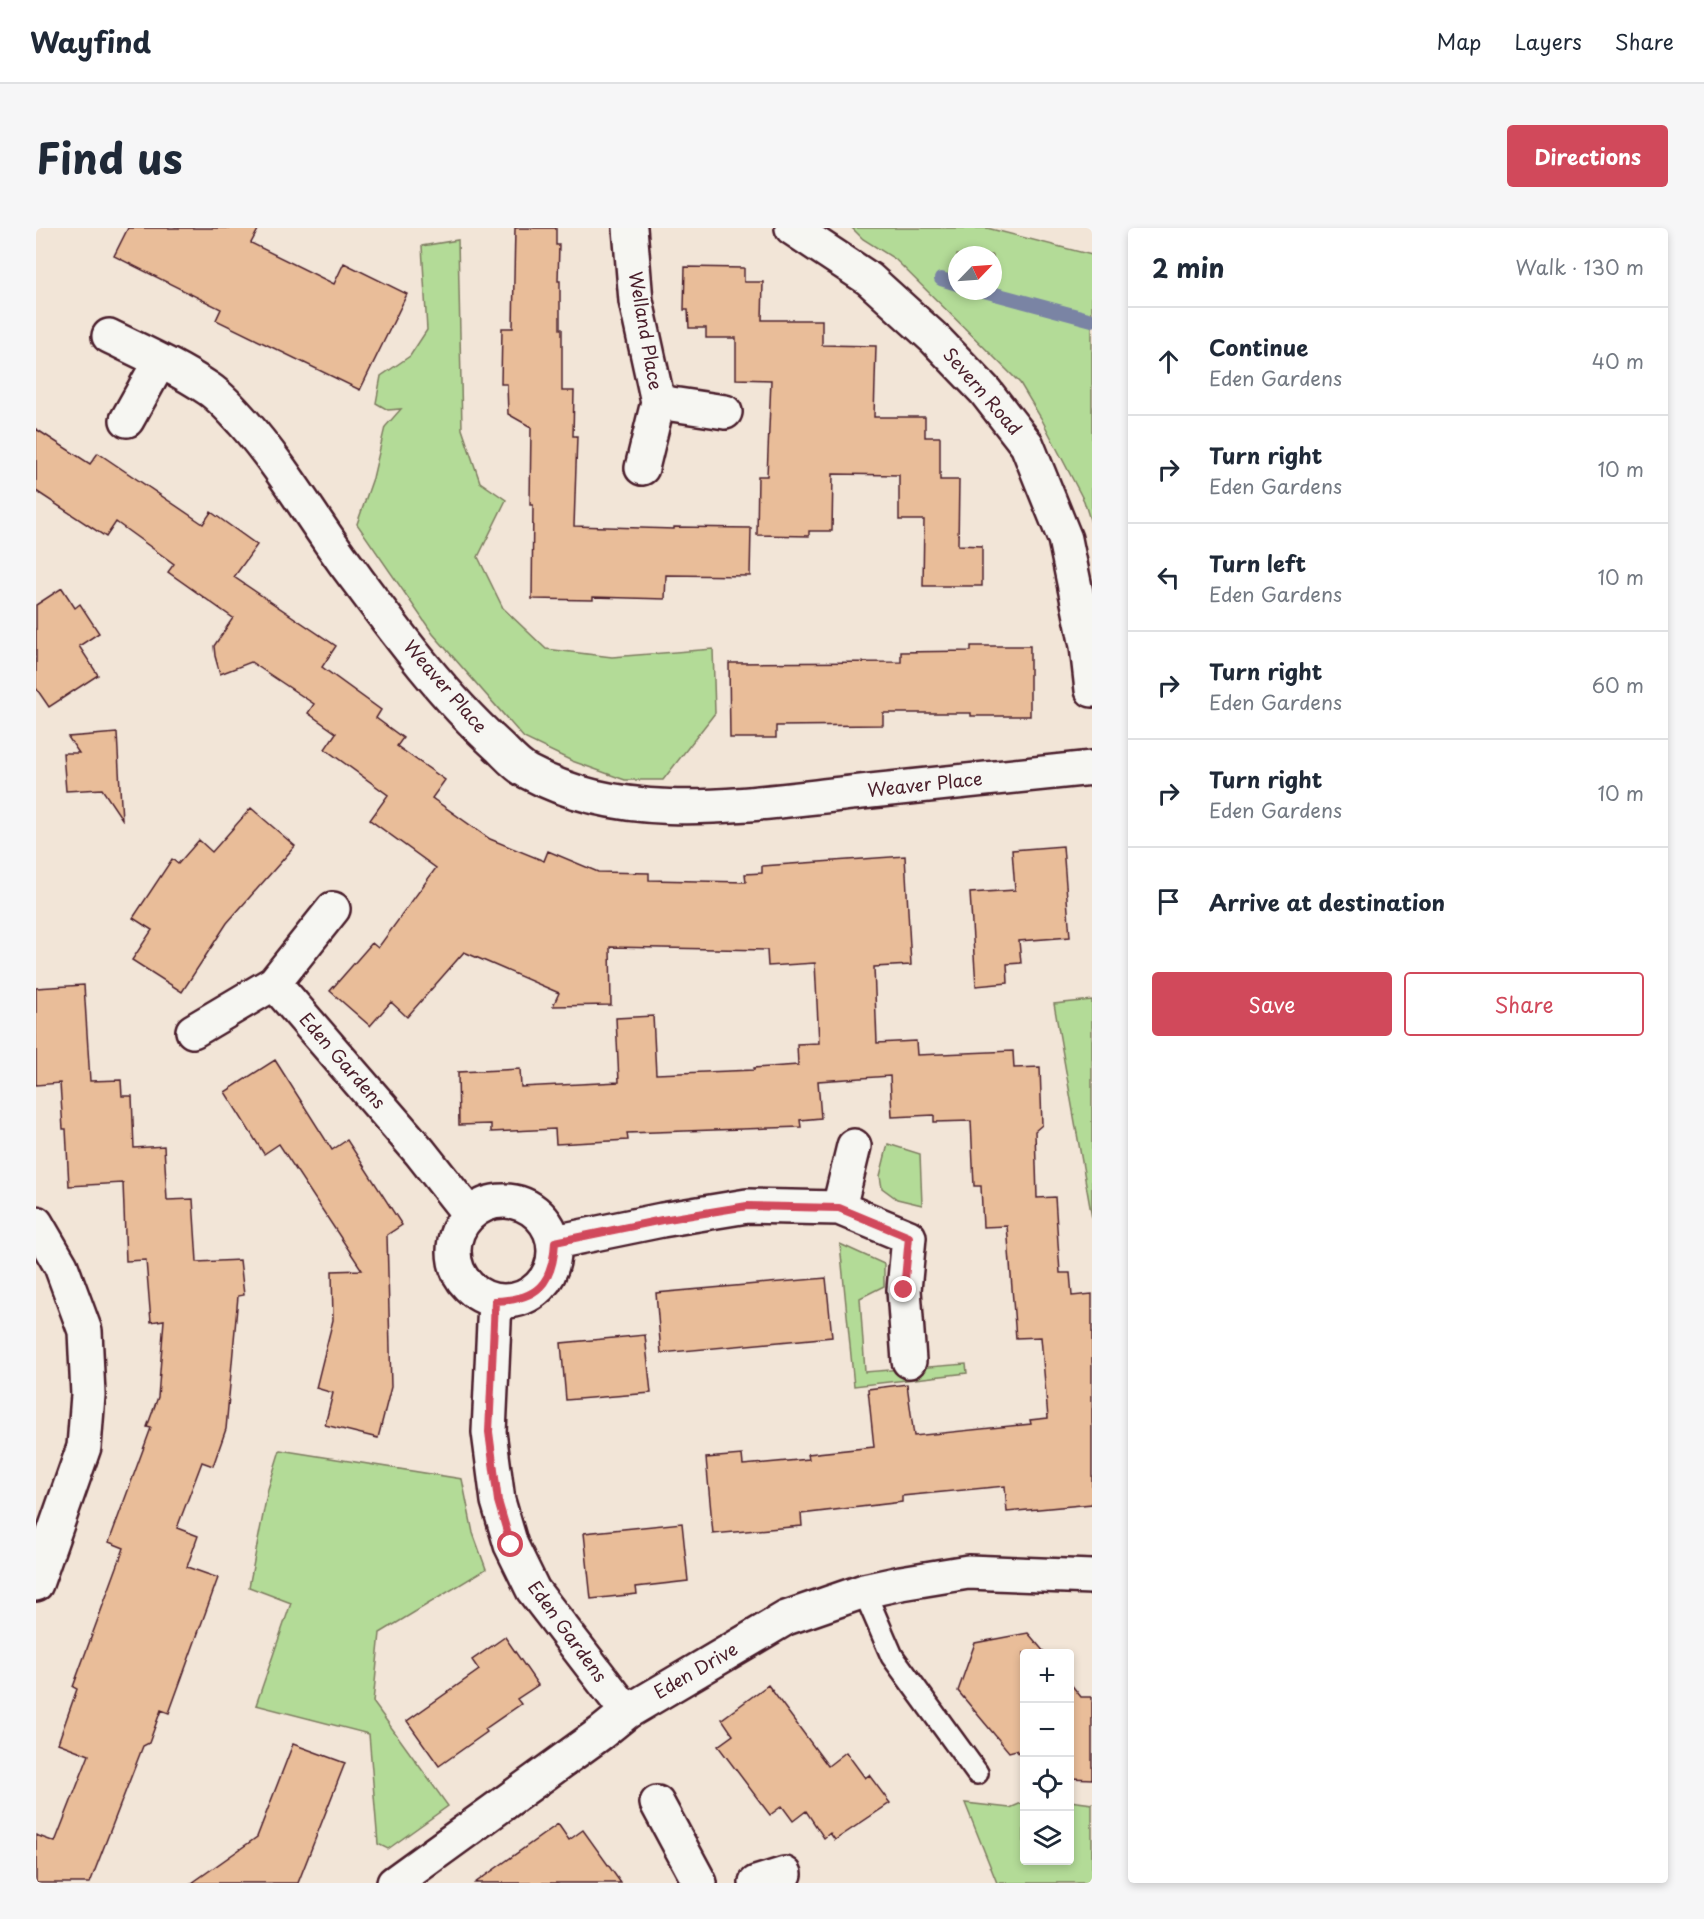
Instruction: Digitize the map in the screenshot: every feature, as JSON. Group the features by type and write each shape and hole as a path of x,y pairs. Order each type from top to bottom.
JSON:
{"street":[{"name":"Welland Place","path":"630,228 636,301 658,402 642,468"},
{"name":"Severn Road","path":"798,230 869,279 935,339 985,391 1027,444 1065,539 1087,646 1092,690"},
{"name":"Weaver Place","path":"109,336 210,389 224,401 253,434 385,617 469,719 525,771 588,795 617,802 668,808 736,805 1092,768"},
{"path":"127,420 160,361"},
{"path":"658,402 725,412"},
{"path":"193,1031 274,982 333,909"},
{"name":"Eden Gardens","path":"274,982 420,1152 469,1214"},
{"path":"839,1208 854,1146"},
{"path":"510,1200 530,1207 546,1222 555,1242 554,1262 546,1280 532,1293 514,1300 495,1301 474,1292 460,1275 453,1254 457,1232 469,1214 488,1202 510,1200"},
{"path":"555,1242 662,1220 747,1206 839,1208 909,1237 904,1290 909,1361"},
{"path":"36,1223 61,1266 85,1331 88,1395 84,1447 36,1584"},
{"name":"Eden Gardens","path":"495,1301 489,1432 498,1501 511,1545 533,1590 627,1712"},
{"name":"Eden Drive","path":"394,1883 627,1712 786,1618 864,1591 968,1572 1092,1577"},
{"path":"657,1803 700,1883"}],"lane":[{"path":"864,1591 892,1656 977,1773"}],"green space":[{"path":"852,228 987,228 1092,255 1092,526 1084,501 1020,383 895,259 863,239"},
{"path":"458,240 462,429 480,482 506,500 478,557 503,608 546,649 612,657 713,649 715,713 663,780 625,780 572,761 524,738 433,634 357,524 373,478 385,427 401,409 388,410 376,403 381,376 410,356 427,330 422,246"},
{"path":"1092,1000 1092,1218 1054,1004"},
{"path":"888,1144 920,1154 922,1205 897,1199 882,1188 880,1176"},
{"path":"840,1244 884,1264 884,1286 860,1298 865,1372 966,1364 967,1373 854,1386"},
{"path":"280,1450 462,1479 473,1533 486,1569 380,1633 373,1702 448,1806 388,1849 378,1844 369,1734 256,1705 291,1603 249,1587 268,1489"},
{"path":"1074,1802 1092,1804 1092,1883 997,1883 965,1803 1010,1808 1020,1804 1020,1865 1074,1865"}],"building":[{"path":"128,228 259,228 251,243 334,284 344,263 407,294 360,390 216,320 221,309 114,256"},
{"path":"515,228 556,228 556,245 559,245 562,391 574,391 573,436 577,436 574,526 674,529 674,527 751,528 750,576 666,575 665,599 593,597 593,600 532,599 531,427 508,414 507,384 501,384 502,328 513,328"},
{"path":"685,267 744,268 744,282 763,282 762,320 822,320 822,345 876,346 874,417 925,417 925,437 940,437 940,480 959,480 958,545 982,546 982,586 923,586 924,520 899,520 899,475 833,474 832,531 809,531 809,536 757,535 758,476 767,476 771,380 736,379 736,338 706,338 706,328 689,328 688,310 684,310"},
{"path":"36,429 90,464 98,453 203,524 211,512 257,545 234,577 336,646 322,667 381,710 376,718 403,738 397,746 445,780 432,798 490,839 544,861 548,851 598,872 649,873 649,880 746,882 745,874 762,873 762,866 905,856 911,965 874,967 877,1043 916,1041 917,1055 1013,1051 1014,1068 1040,1067 1042,1125 1035,1131 1037,1198 1055,1197 1060,1273 1070,1273 1072,1296 1092,1294 1092,1504 1007,1512 1005,1486 902,1496 902,1502 801,1514 802,1526 713,1534 706,1458 742,1455 743,1465 809,1459 808,1454 874,1447 868,1389 907,1384 914,1436 1031,1424 1030,1420 1048,1418 1041,1337 1016,1338 1007,1226 983,1227 981,1186 974,1186 971,1121 934,1122 934,1115 892,1117 890,1076 818,1081 821,1118 800,1120 801,1127 627,1133 628,1140 556,1144 555,1129 491,1132 491,1124 459,1125 458,1072 520,1069 521,1087 619,1082 616,1018 653,1016 656,1074 754,1070 754,1068 798,1065 797,1044 819,1043 815,963 768,966 767,950 610,947 611,1005 553,1006 559,993 464,952 407,1017 391,1002 370,1026 330,991 372,943 378,948 436,868 370,820 388,795 325,749 336,733 308,713 314,704 251,662 220,674 214,646 233,618 168,572 174,564 116,522 106,537 36,491"},
{"path":"62,588 75,608 80,604 99,633 79,646 98,675 49,707 36,688 36,605"},
{"path":"971,646 1030,646 1030,716 883,713 883,725 776,726 776,738 730,738 729,663 901,662 901,652 971,651"},
{"path":"117,733 122,819 102,789 66,791 63,753 79,753 68,737"},
{"path":"251,808 295,846 227,923 182,992 132,960 152,930 133,918 172,859 178,864 199,840 212,852"},
{"path":"1063,846 1070,937 1019,941 1021,963 1007,964 1008,983 976,986 970,893 1015,890 1012,850"},
{"path":"84,985 90,1081 121,1080 122,1096 132,1096 134,1148 164,1146 167,1200 193,1199 197,1262 240,1260 244,1295 238,1296 226,1429 213,1466 202,1462 177,1528 198,1536 187,1567 218,1578 169,1713 161,1710 149,1743 143,1746 90,1883 36,1883 36,1835 55,1842 89,1755 58,1743 77,1689 73,1687 124,1548 109,1542 151,1428 147,1427 158,1397 164,1320 151,1322 146,1260 126,1261 123,1183 69,1186 66,1129 63,1129 60,1083 36,1085 36,988"},
{"path":"275,1060 332,1150 347,1140 402,1225 387,1235 391,1387 378,1438 325,1425 333,1393 316,1388 333,1320 332,1271 362,1270 279,1144 264,1154 225,1092"},
{"path":"826,1278 832,1337 661,1353 656,1293"},
{"path":"645,1335 651,1393 566,1400 561,1343"},
{"path":"682,1523 688,1581 636,1587 637,1594 591,1599 584,1533"},
{"path":"1028,1633 1042,1649 1020,1649 1020,1755 1016,1750 1009,1752 958,1691 975,1643"},
{"path":"505,1637 538,1685 517,1699 521,1704 485,1729 487,1732 439,1766 407,1721 479,1670 472,1660"},
{"path":"768,1685 828,1766 846,1752 865,1778 869,1775 890,1803 835,1840 830,1833 824,1838 806,1811 793,1821 782,1806 770,1815 718,1746 733,1735 722,1719"},
{"path":"1074,1688 1081,1697 1092,1697 1092,1779 1074,1778"},
{"path":"293,1744 345,1763 298,1883 192,1883 257,1837"},
{"path":"558,1824 569,1840 583,1830 621,1883 475,1883"}],"waterway":[{"path":"941,279 948,281"},
{"path":"1002,296 1092,320"}],"route":[{"path":"511,1545 498,1501 489,1432 495,1301 514,1300 532,1293 546,1280 554,1262 555,1242 662,1220 747,1206 839,1208 909,1237 904,1290"}]}
